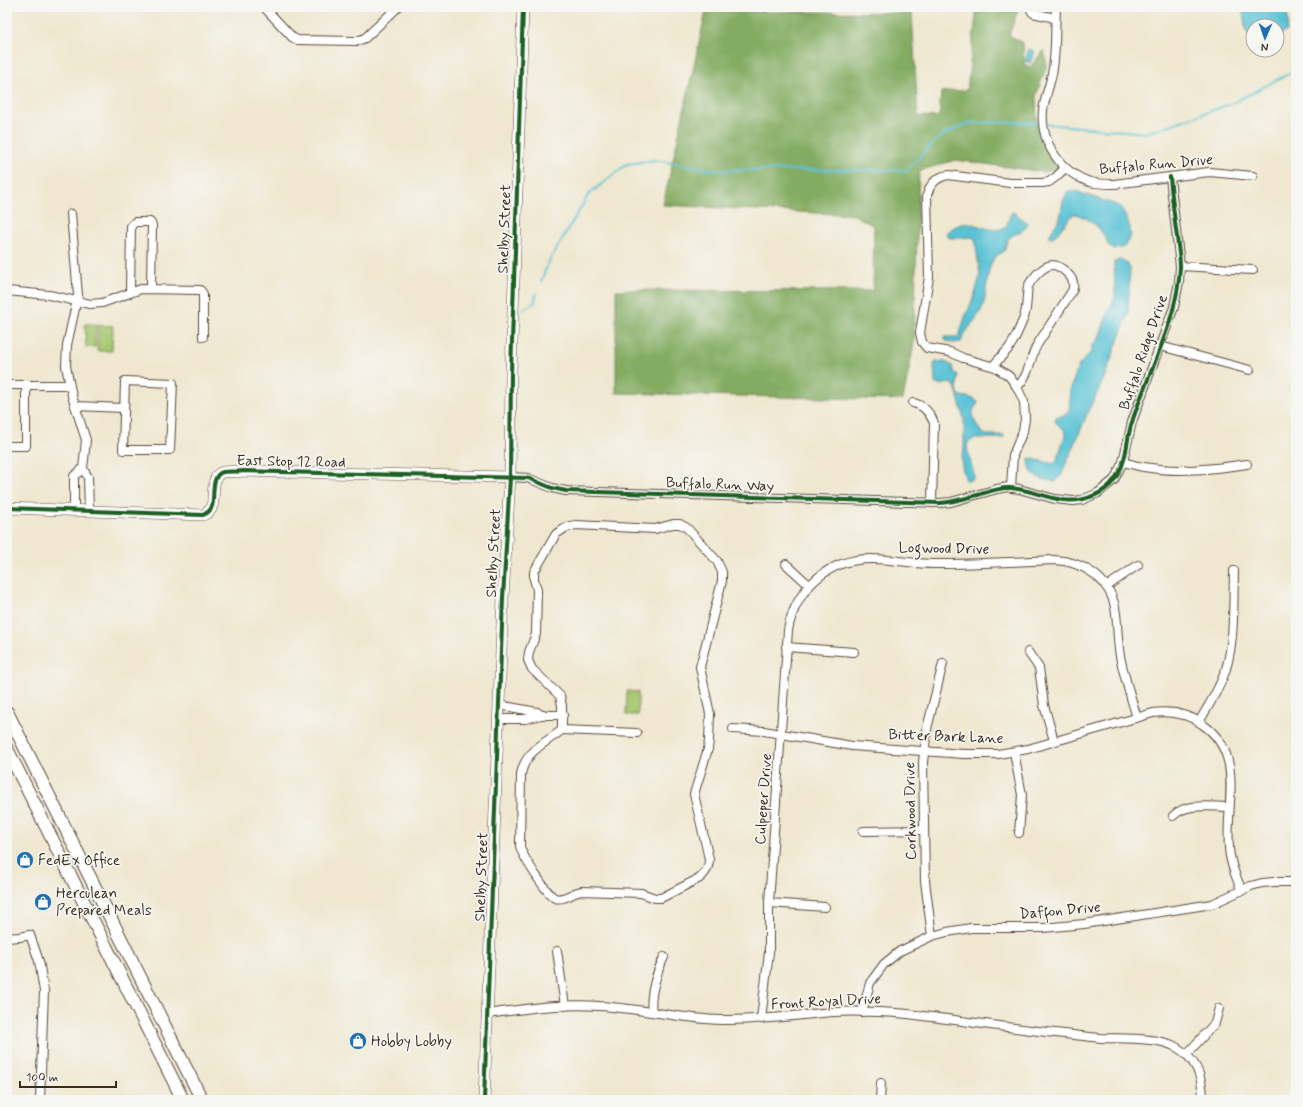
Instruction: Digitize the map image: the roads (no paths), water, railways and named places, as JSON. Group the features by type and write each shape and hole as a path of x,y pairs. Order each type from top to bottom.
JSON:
{"main road":[{"path":"7,712 202,1100"},
{"path":"7,749 183,1100"}],"street":[{"path":"264,7 292,37 297,40 357,41 364,38 398,7"},
{"name":"Shelby Street","path":"484,1100 503,598 510,477 511,372 523,7"},
{"path":"1031,7 1033,13 1055,18"},
{"name":"Buffalo Run Drive","path":"1056,7 1053,68 1044,103 1043,121 1050,147 1056,157 1066,168 1083,179 1099,184 1114,184 1209,172 1253,176"},
{"path":"1011,488 1013,455 1023,431 1025,419 1024,402 1017,387 1009,376 993,366 963,358 950,352 929,348 924,346 921,340 920,333 929,277 928,191 932,183 942,176 948,175 1010,183 1045,183 1056,178 1066,168"},
{"name":"Buffalo Ridge Drive","path":"1011,488 1055,499 1067,501 1082,500 1103,490 1114,480 1123,462 1132,422 1174,307 1179,282 1180,266 1170,177"},
{"path":"71,214 77,270 78,302 67,348 66,366 69,385 86,440 83,468 88,478 89,511"},
{"path":"130,292 131,226 135,222 150,222 152,225 151,288"},
{"path":"993,366 1009,347 1024,318 1030,282 1043,268 1048,265 1061,268 1072,278 1074,286 1037,345 1027,376 1017,387"},
{"path":"1180,266 1253,270"},
{"path":"7,291 31,293 90,304 102,303 141,289 201,290 203,294 203,337"},
{"path":"1160,346 1250,370"},
{"path":"125,381 173,383 170,450 124,450 124,408 125,381"},
{"path":"7,446 26,446 26,384"},
{"path":"7,385 69,385"},
{"path":"913,403 918,404 927,410 934,425 932,503"},
{"path":"75,406 124,408"},
{"path":"1123,462 1150,468 1191,470 1247,464"},
{"path":"74,510 74,476 83,468"},
{"name":"East Stop 12 Road","path":"7,508 203,515 210,511 212,507 214,484 217,476 222,472 243,471 510,477"},
{"name":"Buffalo Run Way","path":"510,477 528,478 552,488 566,491 932,503 951,502 997,489 1011,488"},
{"path":"562,730 563,715 560,696 531,667 528,658 536,634 537,590 534,573 549,546 556,534 561,530 572,526 654,529 670,524 678,524 687,528 698,539 718,562 722,572 722,581 700,667 710,714 710,740 694,794 709,859 708,868 702,876 664,897 658,898 641,893 582,891 569,894 562,899 556,899 550,896 522,854 520,846 522,769 527,758 533,751 562,730 637,733"},
{"name":"Logwood Drive","path":"809,585 822,574 833,568 850,561 864,559 932,564 1054,560 1069,562 1084,568 1098,578 1106,587"},
{"path":"786,564 809,585"},
{"path":"1137,718 1120,658 1115,608 1106,587 1138,565"},
{"path":"1199,722 1216,693 1225,672 1228,660 1232,636 1234,571"},
{"name":"Culpeper Drive","path":"761,1019 769,952 769,903 786,648 792,613 800,597 809,585"},
{"path":"786,648 854,652"},
{"path":"1028,652 1039,668 1044,705 1054,741"},
{"name":"Corkwood Drive","path":"932,936 926,894 922,774 924,751 933,703 943,663"},
{"path":"499,705 537,712 541,715"},
{"name":"Bitter Bark Lane","path":"733,729 781,734 852,746 986,755 1014,752 1153,713 1174,712 1183,714 1199,722 1215,735 1227,756 1230,774 1228,838 1234,873 1242,891"},
{"path":"498,719 525,720 541,715 563,715"},
{"path":"1014,752 1022,795 1019,833"},
{"path":"1172,816 1185,809 1196,806 1229,807"},
{"path":"863,831 924,830"},
{"name":"Daffon Drive","path":"862,1012 870,984 884,964 900,951 932,936 971,928 1043,928 1084,924 1212,904 1251,886 1262,883 1296,882"},
{"path":"769,903 825,907"},
{"path":"7,938 30,935 39,961 44,990 40,1100"},
{"path":"557,951 565,1006"},
{"path":"652,1012 654,986 664,956"},
{"name":"Front Royal Drive","path":"487,1014 565,1006 599,1006 708,1020 761,1019 834,1012 899,1013 1100,1038 1158,1042 1174,1046 1187,1054"},
{"path":"1203,1100 1203,1087 1200,1075 1195,1064 1187,1054 1215,1023 1219,1008"},
{"path":"880,1100 881,1083"}],"water":[{"path":"1242,7 1287,7 1288,22 1287,31 1285,32 1285,18 1245,18 1245,25"},
{"path":"1029,49 1035,52 1030,63 1025,61"},
{"path":"1068,191 1078,192 1120,206 1128,221 1130,229 1130,238 1127,244 1122,248 1115,249 1108,245 1103,234 1096,225 1086,218 1075,214 1053,237 1050,238 1049,236 1060,218 1063,201"},
{"path":"1013,212 1028,223 1026,227 1008,239 1005,250 995,257 992,262 988,275 984,303 961,342 953,343 945,340 945,337 958,337 974,297 980,276 975,238 950,238 947,236 947,232 963,223 997,230 1002,229 1006,227 1011,213"},
{"path":"1120,259 1123,260 1130,268 1128,314 1103,381 1074,443 1074,447 1061,476 1056,479 1056,482 1040,478 1031,470 1029,458 1054,464 1057,460 1066,432 1055,421 1056,417 1069,412 1071,387 1079,365 1092,351 1092,345 1099,338 1115,298 1114,263"},
{"path":"943,361 953,366 954,372 958,375 957,389 959,395 972,398 978,403 973,410 973,418 981,432 986,435 1004,435 1004,437 1001,438 975,439 968,442 967,446 974,478 971,480 966,480 962,465 964,450 964,419 955,386 950,383 938,385 935,383 934,364 936,362"}],"waterway":[{"path":"1046,124 1146,133 1231,104 1296,70"},
{"path":"541,282 548,263 589,194 627,164 655,160 715,170 907,170 939,137 969,123 1042,123"},
{"path":"518,312 534,303 537,293"}],"place":[{"name":"FedEx Office","path":"25,860"},
{"name":"Herculean Prepared Meals","path":"43,902"},
{"name":"Hobby Lobby","path":"358,1041"}]}
